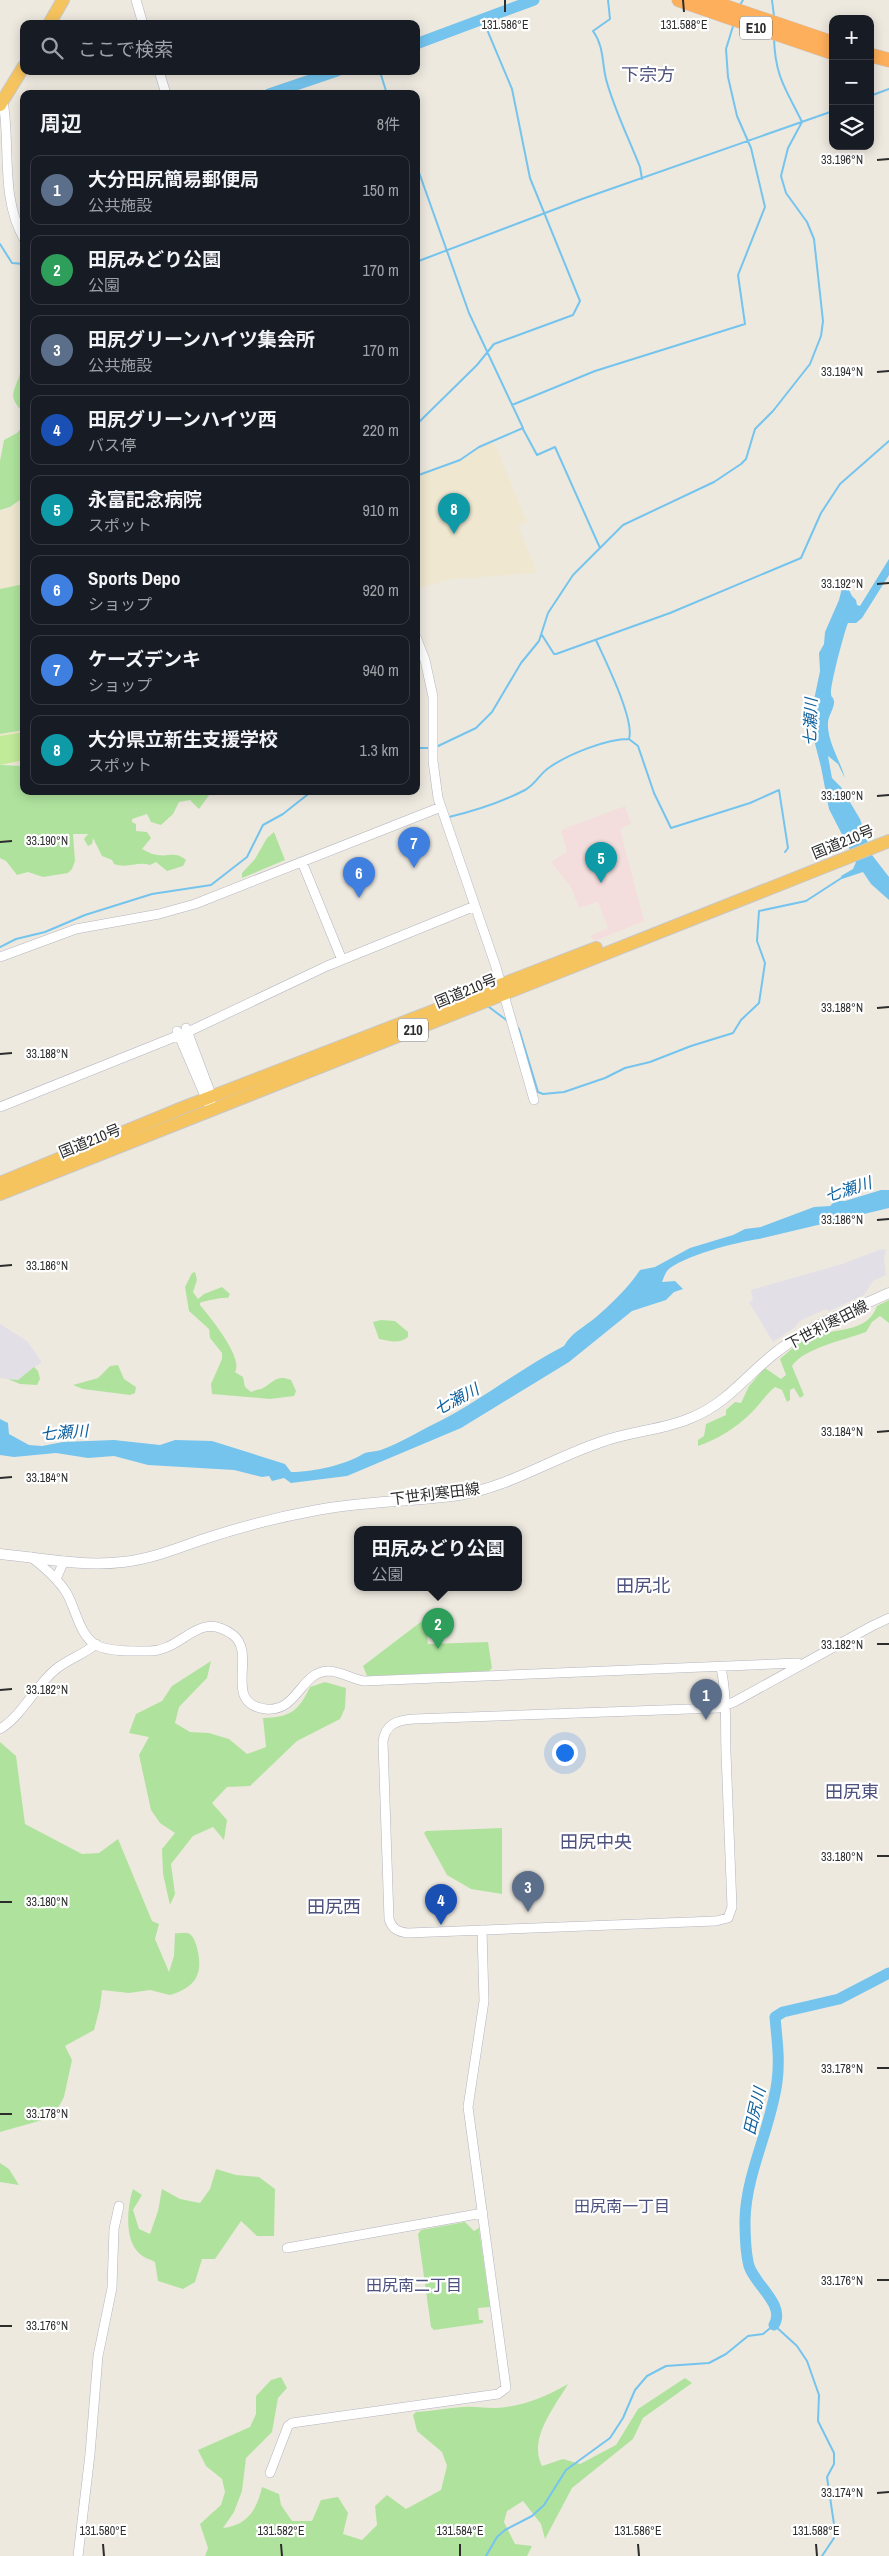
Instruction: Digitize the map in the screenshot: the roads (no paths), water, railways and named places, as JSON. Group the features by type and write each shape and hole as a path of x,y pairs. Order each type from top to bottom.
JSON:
{"highway":[{"path":"52,20 64,0"},
{"name":"E10","path":"680,0 829,52"},
{"name":"E10","path":"706,0 829,42"},
{"path":"874,55 889,60"},
{"path":"874,66 889,70"},
{"path":"1,103 20,72"},
{"name":"国道210号","path":"826,862 889,832"},
{"name":"国道210号","path":"0,1183 826,862 889,841"},
{"name":"国道210号","path":"0,1194 209,1102"}],"main road":[{"name":"下世利寒田線","path":"0,1554 105,1564 131,1561 162,1554 244,1526 296,1514 368,1502 460,1494 494,1486 598,1443 677,1423 698,1415 733,1393 771,1356 793,1340 889,1293"}],"street":[{"path":"136,0 143,20"},
{"path":"160,75 165,90"},
{"path":"1,103 6,120 6,189 15,223 20,232"},
{"path":"420,647 432,691 433,768 441,807 502,989 534,1100"},
{"path":"0,957 76,929 187,907 441,807"},
{"path":"302,862 341,958"},
{"path":"0,1107 182,1032 341,958 475,905"},
{"path":"0,1102 182,1032"},
{"path":"182,1032 209,1102"},
{"path":"31,1557 56,1579 68,1595 88,1638 104,1648 160,1651 176,1644 198,1628 209,1626 220,1629 234,1637 242,1648 243,1658 240,1680 246,1697 258,1706 272,1709 289,1703 310,1678 325,1671 364,1681 788,1665 809,1661"},
{"path":"56,1579 64,1561"},
{"path":"721,1668 725,1707 732,1907 729,1917 716,1921 408,1933 395,1930 390,1923 382,1742 385,1732 392,1723 414,1719 725,1707 889,1618"},
{"path":"0,1729 11,1720 56,1669 84,1654 96,1644"},
{"path":"270,2473 288,2426 292,2423 504,2391 507,2382 468,2107 484,2001 482,1930"},
{"path":"78,2556 90,2454 97,2361 112,2288 113,2240 119,2206"},
{"path":"288,2248 483,2213"}],"water":[{"path":"889,559 889,575 862,618 856,623 848,623 833,680 831,696 834,699 834,703 828,720 828,730 845,778 838,764 828,756 832,778 841,787 860,819 872,855 889,877 889,900 871,884 863,872 842,879 841,876 853,869 856,862 829,809 813,736 817,709 814,700 820,671 819,653 824,644 825,632 839,600 844,580 857,605 860,606"},
{"path":"881,1190 889,1190 889,1208 725,1246 684,1260 667,1271 662,1282 675,1281 683,1289 674,1292 666,1300 632,1311 569,1362 461,1428 347,1476 291,1483 284,1478 272,1481 269,1476 262,1477 234,1470 148,1465 114,1456 88,1458 56,1453 14,1457 0,1455 0,1419 8,1423 9,1434 29,1445 42,1446 63,1442 114,1440 160,1445 175,1440 212,1441 285,1464 291,1472 338,1465 365,1453 379,1451 440,1421 564,1346 574,1334 613,1301 640,1270 655,1267 690,1248 733,1235 745,1229 761,1227 814,1207 830,1206 835,1201 845,1201"}],"waterway":[{"path":"420,43 534,0"},
{"path":"608,0 610,19 593,31 601,49 609,90 640,167 642,179"},
{"path":"740,5 743,0"},
{"path":"772,0 774,16"},
{"path":"420,421 477,365 494,344 573,315 580,301 530,178 512,89 483,20"},
{"path":"512,405 595,371 745,324 738,275 765,207 751,148 737,116 728,77 726,49 734,23"},
{"path":"436,747 476,728 492,712 521,663 539,641 548,613 573,575 623,525 714,482 741,464 746,459 755,429 773,411 810,364 821,336 823,321 814,239 807,222 786,193 781,176 788,148 802,122 782,82 777,63 774,38"},
{"path":"281,90 325,75"},
{"path":"381,75 386,90"},
{"path":"874,95 889,89"},
{"path":"420,260 582,199 829,112"},
{"path":"420,175 469,313 523,428 479,447 460,460 420,475"},
{"path":"0,244 12,263 20,264"},
{"path":"523,429 537,455 555,447 600,548"},
{"path":"542,635 554,654 556,654 670,613 801,558 821,513 840,484 889,441"},
{"path":"596,640 624,705 630,730 629,739"},
{"path":"449,817 488,806 525,790 547,769 577,752 599,744 629,739 638,746 654,793 671,828 750,803 779,790 788,848 785,852"},
{"path":"420,748 429,748"},
{"path":"0,947 16,939 45,932 85,915 152,894 211,885 247,857 263,825 283,814 307,795"},
{"path":"517,1027 538,1092 543,1094 564,1092 605,1078 625,1068 650,1062 691,1046 733,1033 741,1020 759,1003 765,963 757,941 759,911 806,901 843,877"},
{"path":"489,1007 509,1022"},
{"name":"田尻川","path":"774,2325 777,2318 776,2310 749,2266 746,2249 745,2220 746,2202 770,2116 777,2082 778,2058 775,2017 783,2012 839,1999 889,1973"},
{"path":"486,2556 497,2537 505,2530 532,2516 544,2505 566,2470 610,2438 623,2418 635,2390 647,2376 666,2366 709,2363 726,2354 748,2336 763,2334 774,2325 797,2346 807,2361 819,2395 818,2421 834,2453 834,2464 827,2477 834,2524 834,2538 822,2556"}],"place":[{"name":"大分県立新生支援学校","path":"454,534"},
{"name":"ケーズデンキ","path":"414,868"},
{"name":"永富記念病院","path":"601,883"},
{"name":"Sports Depo","path":"359,898"},
{"name":"田尻みどり公園","path":"438,1649"},
{"name":"大分田尻簡易郵便局","path":"706,1720"},
{"name":"田尻グリーンハイツ集会所","path":"528,1912"},
{"name":"田尻グリーンハイツ西","path":"441,1925"}],"district":[{"name":"下宗方","path":"648,75"},
{"name":"田尻北","path":"643,1586"},
{"name":"田尻東","path":"852,1792"},
{"name":"田尻中央","path":"596,1842"},
{"name":"田尻西","path":"334,1907"},
{"name":"田尻南一丁目","path":"622,2206"},
{"name":"田尻南二丁目","path":"414,2285"}],"water label":[{"name":"七瀬川","path":"810,722"},
{"name":"七瀬川","path":"848,1189"},
{"name":"七瀬川","path":"456,1399"},
{"name":"七瀬川","path":"64,1432"}]}
